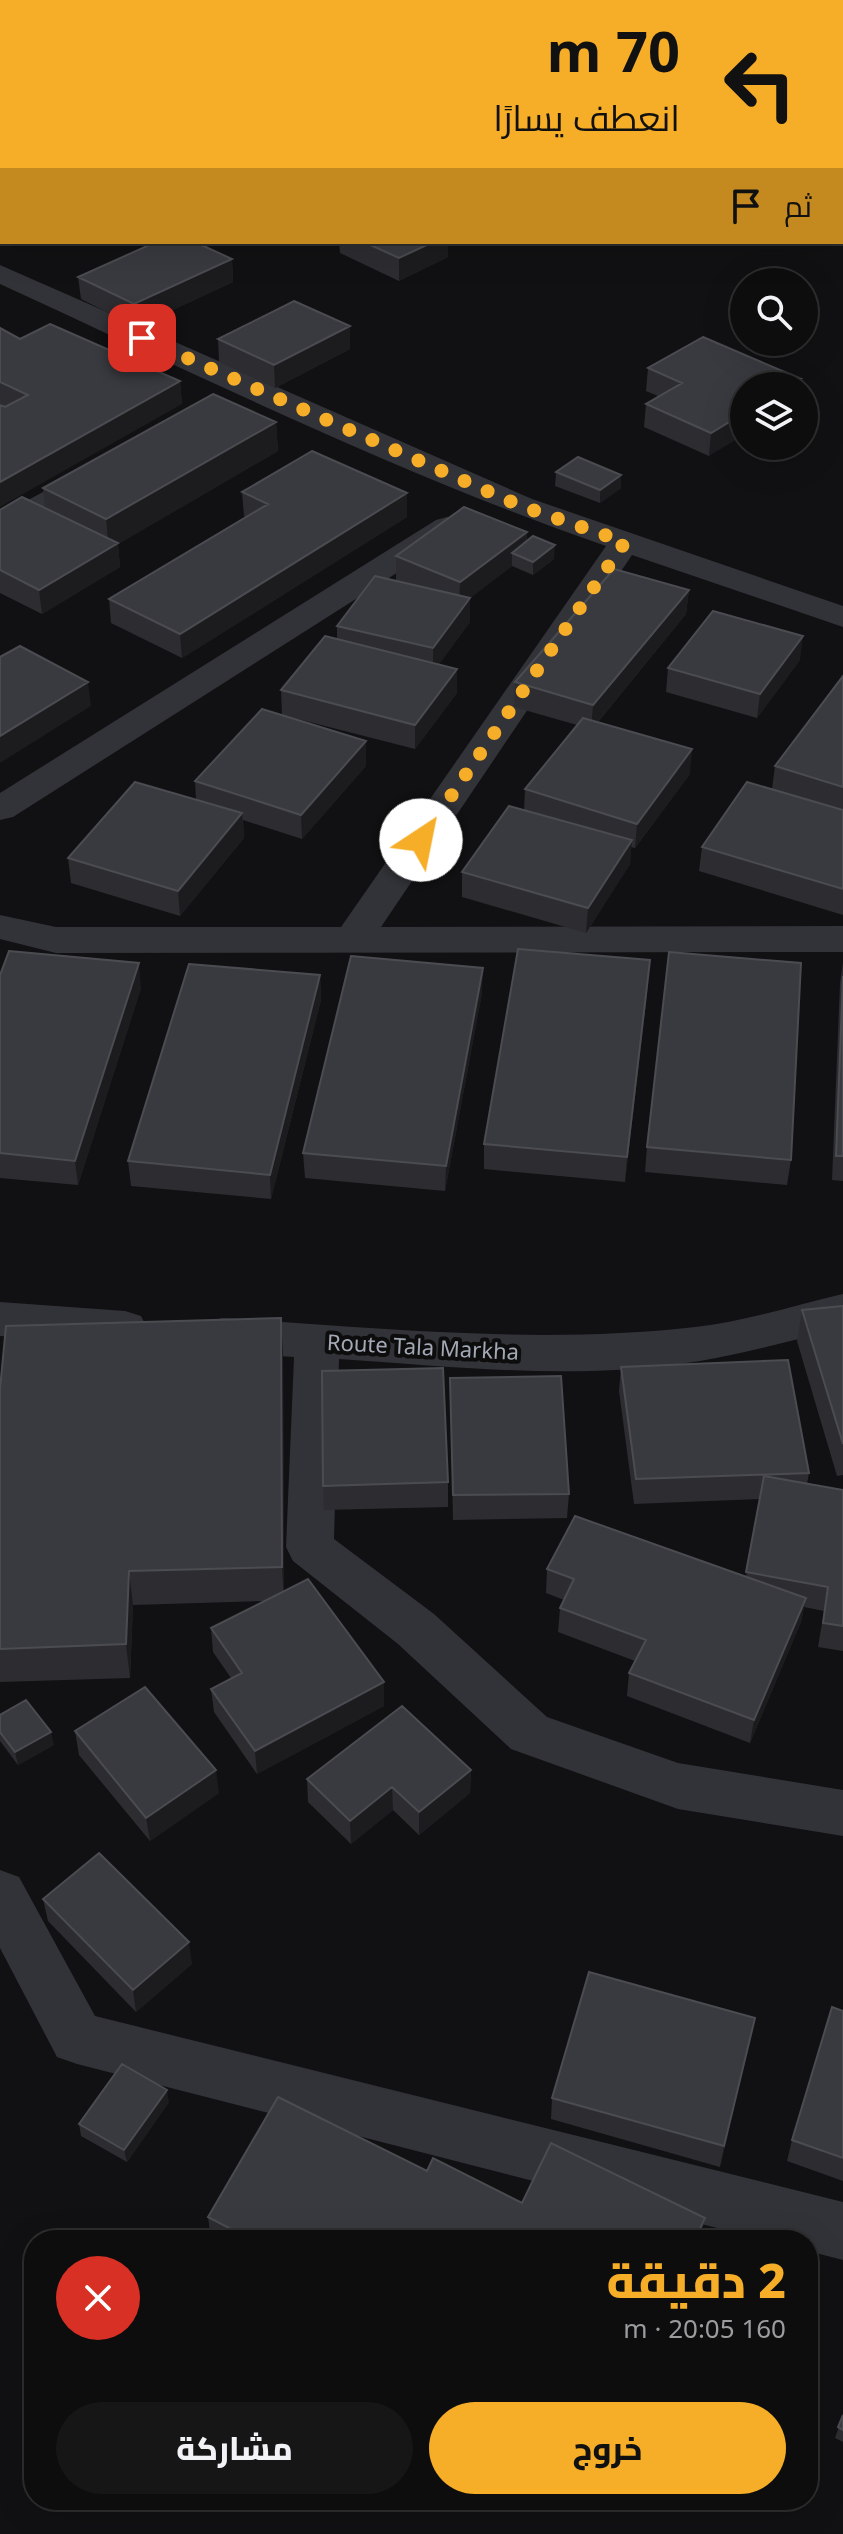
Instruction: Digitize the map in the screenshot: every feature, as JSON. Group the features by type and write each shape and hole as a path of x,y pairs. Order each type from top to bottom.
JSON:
{"street":[{"path":"0,273 242,398 497,496 843,617"},
{"path":"0,528 121,463"},
{"path":"0,809 497,496"},
{"path":"353,939 625,542"},
{"path":"0,927 56,940 843,939"},
{"name":"Route Tala Markha","path":"9,1320 473,1351 598,1353 699,1344 843,1311"},
{"path":"9,1320 9,1366"},
{"path":"317,1341 310,1547 416,1629 529,1733 678,1786 843,1813"},
{"path":"0,1894 77,2038 843,2231"}],"building":[{"path":"152,244 199,244 232,259 134,304 78,277"},
{"path":"368,244 429,244 399,258"},
{"path":"294,301 350,326 274,365 218,339"},
{"path":"50,324 180,381 0,482 0,405 5,407 28,395 0,382 0,328 20,339"},
{"path":"703,337 730,349 730,356 747,356 785,372 730,372 730,421 711,433 646,404 682,383 648,368"},
{"path":"213,394 276,422 106,519 43,488"},
{"path":"312,451 407,493 180,634 109,599 268,504 242,492"},
{"path":"578,457 621,475 600,490 556,472"},
{"path":"22,497 118,543 39,590 0,570 0,510"},
{"path":"464,507 527,532 460,582 396,556"},
{"path":"533,536 555,545 533,562 512,553"},
{"path":"614,569 689,590 593,705 515,682"},
{"path":"375,576 470,598 433,648 337,626"},
{"path":"713,611 803,636 760,694 668,668"},
{"path":"325,636 457,669 415,725 281,690"},
{"path":"20,646 88,682 0,736 0,657"},
{"path":"843,676 843,787 775,766"},
{"path":"262,709 366,741 301,815 195,781"},
{"path":"583,718 692,749 637,824 525,789"},
{"path":"135,782 242,813 178,891 68,858"},
{"path":"747,782 843,810 843,889 702,847"},
{"path":"509,806 632,840 588,908 462,872"},
{"path":"518,949 650,960 627,1157 484,1144"},
{"path":"9,951 139,963 75,1161 0,1153 0,975"},
{"path":"669,952 801,963 791,1160 647,1147"},
{"path":"351,956 483,968 446,1166 303,1153"},
{"path":"189,964 320,975 270,1175 128,1161"},
{"path":"843,976 843,1156 836,1156"},
{"path":"843,1306 843,1444 802,1310"},
{"path":"281,1318 282,1567 129,1571 126,1644 0,1649 0,1389 6,1326"},
{"path":"788,1360 809,1473 636,1479 621,1367"},
{"path":"443,1368 448,1482 323,1486 322,1371"},
{"path":"561,1376 569,1494 453,1495 450,1378"},
{"path":"764,1476 843,1490 843,1626 823,1623 828,1587 746,1572"},
{"path":"575,1516 806,1598 754,1720 629,1673 646,1640 560,1608 574,1579 547,1569"},
{"path":"308,1579 384,1682 255,1751 211,1689 242,1673 211,1628"},
{"path":"145,1687 216,1770 146,1818 75,1731"},
{"path":"26,1700 51,1732 15,1752 0,1732 0,1715"},
{"path":"402,1706 471,1770 419,1812 392,1787 350,1821 307,1779"},
{"path":"99,1853 189,1942 133,1990 43,1899"},
{"path":"589,1972 755,2018 724,2146 552,2098"},
{"path":"832,2007 843,2011 843,2158 792,2140"},
{"path":"122,2064 167,2090 124,2150 79,2124"},
{"path":"278,2097 427,2171 433,2158 522,2203 551,2143 705,2218 700,2230 233,2230 208,2217"}],"route":[{"path":"142,338 521,506 625,542 421,840"}]}
